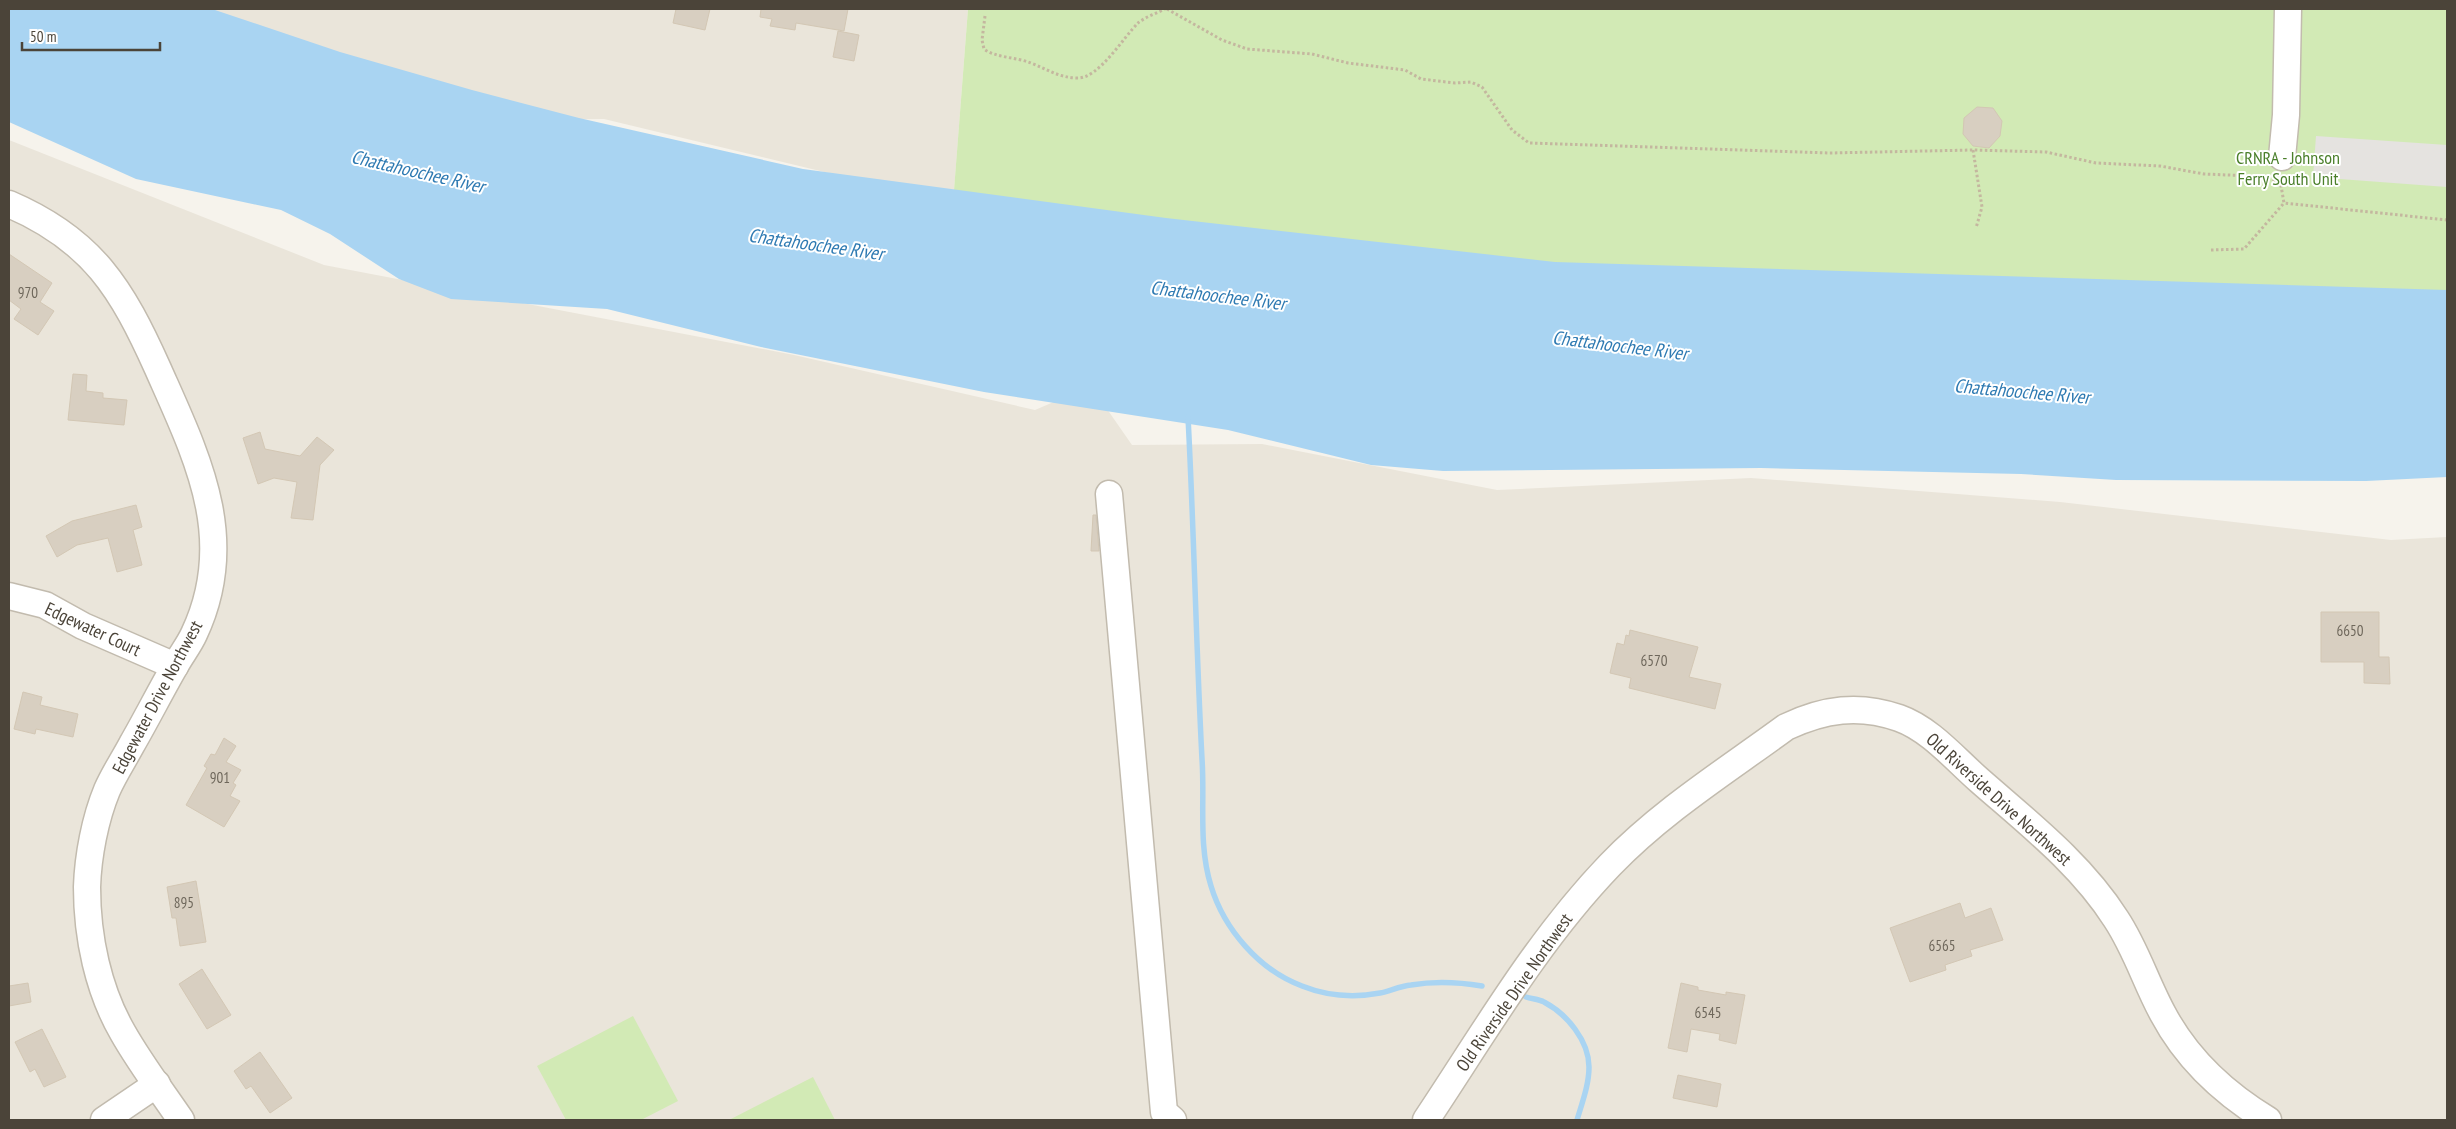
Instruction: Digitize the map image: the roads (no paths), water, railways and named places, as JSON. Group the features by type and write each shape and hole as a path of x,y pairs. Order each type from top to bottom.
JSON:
{"street":[{"path":"2281,170 2286,115 2288,9"},
{"name":"Edgewater Drive Northwest","path":"9,204 62,232 96,262 118,290 137,322 196,455 210,500 214,546 208,592 194,634 107,791 93,838 87,886 91,940 102,987 122,1032 181,1120"},
{"path":"1109,494 1164,1112 1173,1120"},
{"name":"Edgewater Court","path":"9,596 45,605 83,626 175,666"},
{"name":"Old Riverside Drive Northwest","path":"1426,1120 1555,927 1611,864 1669,812 1786,727 1827,711 1851,709 1869,710 1900,719 1929,735 2067,858 2093,886 2117,920 2139,960 2162,1014 2180,1042 2198,1065 2241,1104 2268,1120"},
{"path":"104,1120 157,1084"}],"water":[{"name":"Chattahoochee River","path":"9,9 212,9 340,52 472,90 579,118 803,169 1166,218 1555,262 2447,290 2447,477 2366,481 2116,480 2021,474 1761,468 1443,471 1371,465 1228,430 984,392 761,347 607,309 451,299 399,279 330,234 281,210 136,179 9,122"}],"waterway":[{"path":"1188,417 1203,775 1203,839 1211,886 1225,918 1245,946 1271,970 1286,979 1321,992 1340,995 1360,995 1380,993 1407,986 1438,983 1482,986"},
{"path":"1526,997 1542,1001 1553,1007 1568,1021 1581,1038 1588,1057 1589,1074 1577,1120"}],"park label":[{"name":"CRNRA - Johnson Ferry South Unit","path":"2288,167"}]}
